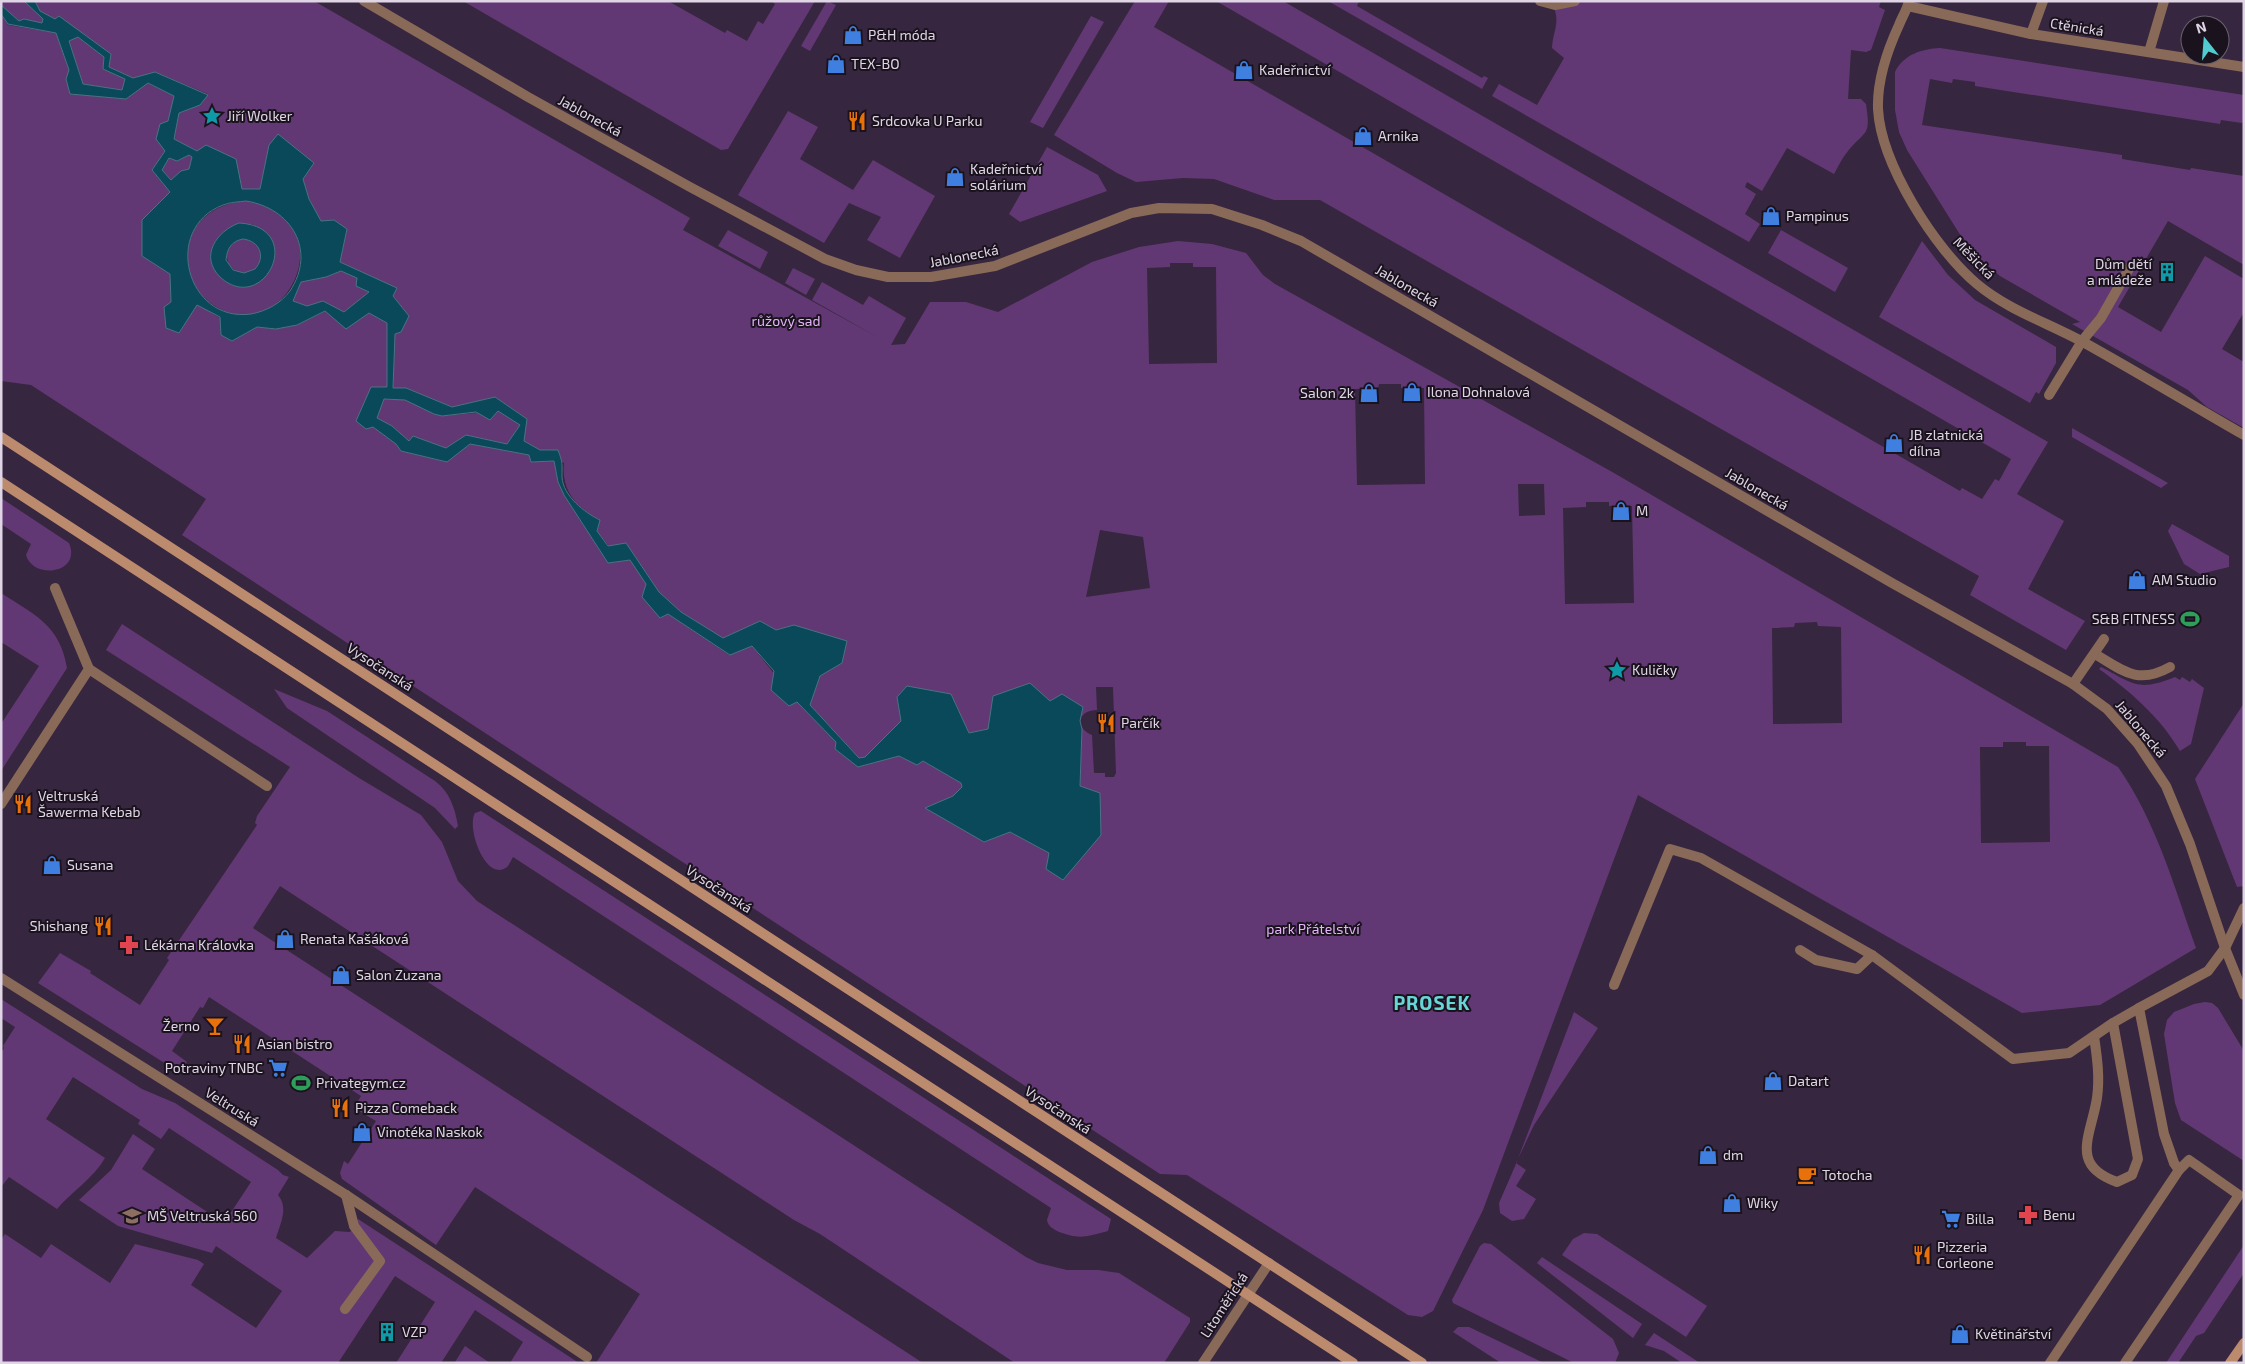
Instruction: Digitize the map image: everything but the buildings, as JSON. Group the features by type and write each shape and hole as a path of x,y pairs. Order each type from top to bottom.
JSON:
{"main road":[{"name":"Vysočanská","path":"1,437 1422,1363"},
{"path":"1,482 1353,1363"},
{"path":"2230,1363 2244,1343"}],"street":[{"name":"Jablonecká","path":"364,1 528,97 673,178 825,259 856,270 888,277 931,277 995,266 1132,213 1159,208 1212,209 1262,225 1301,241 1892,583 2073,684 2107,709 2138,744 2155,767 2177,810 2225,948 2244,995"},
{"path":"1540,1 1555,5 1575,1"},
{"path":"2031,34 2043,1"},
{"path":"2149,52 2164,1"},
{"name":"Ctěnická","path":"1909,4 2031,34 2244,67"},
{"name":"Měšická","path":"1909,4 1894,36 1880,78 1878,110 1890,163 1930,230 1953,260 1977,284 2007,305 2082,341 2244,435"},
{"path":"2049,395 2082,341 2101,318 2130,267"},
{"path":"55,588 89,669 267,786"},
{"path":"2073,684 2096,654 2104,639"},
{"path":"2096,654 2127,674 2142,677 2160,673 2170,667"},
{"path":"2,802 89,669"},
{"path":"1614,985 1670,849 1701,858 1872,954 2013,1059 2069,1053 2113,1023 2208,970 2225,948 2244,908"},
{"path":"1800,950 1816,960 1857,969 1872,954"},
{"name":"Veltruská","path":"1,978 346,1195 588,1357"},
{"path":"2139,1008 2164,1134 2174,1163 2179,1170"},
{"path":"2094,1036 2099,1071 2097,1098 2085,1146 2089,1165 2102,1177 2117,1182 2132,1174 2138,1159 2113,1023"},
{"path":"2050,1363 2179,1170 2190,1160 2239,1195 2125,1363"},
{"path":"345,1309 380,1261 354,1226 346,1195"},
{"name":"Litoměřická","path":"1203,1363 1269,1264"}],"green space":[{"path":"1,1 24,1 43,19 42,23 24,19 19,21 1,5"},
{"name":"park Přátelství","path":"35,1 314,1 690,218 683,230 879,338 812,300 822,282 863,305 869,296 906,318 891,345 905,344 930,302 966,302 998,312 1092,262 1139,247 1178,241 1212,244 1246,253 1263,275 1275,284 1614,473 2118,767 2143,809 2154,832 2196,948 2100,1005 2022,1013 1638,795 1483,1210 1433,1311 1422,1317 1408,1315 1187,1175 1160,1174 182,535 206,499 31,385 1,381 1,14 8,25 56,33 69,70 66,79 70,94 126,99 147,83 174,96 165,151 152,170 170,192 142,256 170,274 171,302 179,333 197,304 220,318 221,335 232,341 257,327 276,329 297,325 326,311 346,328 369,313 387,323 387,388 357,421 366,429 373,427 396,444 401,451 446,462 470,444 529,455 532,462 554,461 558,482 564,495 608,563 630,560 668,614 729,655 752,646 797,702 836,742 835,749 858,767 899,756 917,765 923,761 961,783 962,787 953,796 926,808 984,842 1010,832 1049,853 1080,786 1081,725 1086,732 1092,735 1094,773 1105,773 1105,777 1114,777 1116,773 1113,687 1096,687 1097,710 1082,716 1050,701 988,729 969,733 951,694 897,697 901,721 865,757 859,758 810,705 820,676 842,663 794,625 776,630 760,621 723,638 681,612 659,592 626,543 609,546 597,531 600,520 577,504 568,490 565,482 564,463 523,441 527,419 495,397 452,407 406,388 392,388 395,334 409,316 393,296 397,288 340,262 347,229 321,221 309,199 303,179 313,163 269,145 260,189 242,189 197,151 174,139 179,113 200,105 208,94 155,72 133,78 109,67 111,54 40,11","holes":["1170,263 1193,263 1193,267 1216,267 1217,363 1149,364 1147,268 1170,267","1379,384 1401,384 1401,388 1424,388 1425,484 1357,485 1355,389 1378,388","1518,484 1544,484 1545,515 1519,516","1586,502 1609,502 1609,506 1632,506 1634,603 1565,604 1563,508 1586,507","1100,530 1143,537 1150,588 1086,597","1817,622 1818,626 1841,627 1842,723 1773,724 1772,628 1794,627 1795,623","2003,742 2026,742 2026,746 2049,746 2050,842 1981,843 1980,747 2003,747"]},
{"path":"463,1 668,1 725,33 727,30 747,41 758,21 763,24 775,4 771,1 815,1 728,149 721,150"},
{"path":"827,1 836,5 810,51 801,46"},
{"path":"1135,1 1169,1 1154,27 1960,491 1962,488 1982,499 1995,479 1999,481 2011,459 1216,1 1283,1 2048,442 2017,494 2064,521 2028,589 2085,621 2066,650 1970,595 1979,576 1320,200 1274,200 1214,179 1183,178 1136,182 1117,173 1054,135"},
{"path":"1328,1 1359,1 1357,6 1482,78 1484,76 1488,78 1482,89"},
{"path":"1551,1 1881,1 1879,7 1885,10 1871,50 1866,52 1851,50 1848,99 1861,99 1866,104 1868,122 1866,132 1846,154 1834,174 1787,148 1762,191 1747,182 1745,187 1756,194 1745,214 1760,224 1749,242 1492,96 1499,84 1537,105 1564,58 1552,48 1556,15"},
{"path":"1091,16 1104,22 1043,128 1030,122"},
{"path":"78,37 104,57 103,69 125,79 122,90 83,84 69,40"},
{"path":"1940,48 2244,95 2244,128 2243,121 2242,123 2221,120 2220,124 1975,86 1975,82 1953,79 1952,83 1930,79 1922,125 2122,155 2122,159 2190,170 2191,168 2244,176 2244,265 2168,221 2118,307 2161,332 2205,256 2244,279 2244,312 2222,349 2244,362 2244,428 2207,407 2188,390 2072,324 2080,322 2000,276 1977,256 1959,233 1907,150 1899,132 1895,110 1895,72 1899,66 1908,57 1920,51"},
{"path":"788,111 818,127 800,159 853,190 873,160 935,196 900,258 867,240 881,217 849,203 824,243 738,195"},
{"path":"1047,147 1098,175 1107,191 1020,222 1009,214"},
{"path":"189,155 193,157 189,169 181,171 171,180 162,170 169,158 177,161"},
{"path":"246,201 278,212 295,232 300,255 295,279 281,299 261,313 236,315 209,302 195,286 188,265 188,251 194,230 207,215 235,202","holes":["252,224 272,240 254,285 212,263"]},
{"path":"728,230 768,252 760,269 718,246"},
{"path":"1781,230 1848,268 1835,292 1768,253"},
{"path":"244,239 251,240 256,244 260,249 260,263 256,268 251,272 244,273 237,272 232,268 228,263 227,256 228,249 232,244 237,240"},
{"path":"1922,241 1948,275 1975,300 2056,347 2056,363 2039,394 2036,392 2030,403 1879,317"},
{"path":"793,268 815,279 806,295 785,283"},
{"path":"341,271 357,278 369,292 344,312 323,301 307,306 293,301 300,282 326,277"},
{"path":"384,399 405,400 442,416 498,411 520,425 507,444 466,435 446,448 413,436 409,442 392,426 376,418"},
{"path":"2072,428 2168,483 2161,488 2072,437"},
{"path":"1,498 69,543 71,553 69,561 63,567 55,570 46,570 30,563 26,555 31,544 1,524"},
{"path":"2172,524 2229,556 2229,567 2200,574 2184,564 2168,531"},
{"path":"1,593 35,615 52,631 64,653 67,668 1,771 1,724 39,666 1,642"},
{"path":"122,624 359,778 421,815 442,842 458,881 477,901 1026,1257 1038,1263 1067,1270 1098,1270 1119,1273 1190,1318 1190,1322 1164,1363 1015,1363 820,1234 794,1220 280,886 253,928 923,1363 596,1363 640,1294 475,1187 436,1245 342,1179 340,1173 344,1161 348,1164 366,1136 369,1138 372,1135 369,1132 376,1121 354,1108 361,1096 209,997 203,1008 200,1007 172,1051 187,1062 181,1068 174,1069 38,983 60,953 91,971 90,973 140,1005 169,960 167,958 257,825 255,823 257,816 290,767 106,650"},
{"path":"2101,667 2129,682 2137,684 2144,685 2163,682 2175,677 2180,680 2182,677 2190,682 2192,679 2204,688 2191,744 2180,751 2154,716 2133,696 2099,669"},
{"path":"274,689 327,711 435,781 451,801 458,826 455,829 435,808 287,708"},
{"path":"2244,703 2244,886 2237,887 2195,779"},
{"path":"481,811 1111,1219 1108,1231 1077,1237 1050,1227 1047,1220 1051,1208 513,857 507,867 499,870 492,867 485,861 480,852 473,830 475,813"},
{"name":"MŠ Veltruská 560","path":"1,999 142,1089 175,1103 283,1175 289,1177 278,1195 283,1205 283,1211 276,1238 307,1258 335,1231 350,1232 358,1219 579,1363 510,1363 523,1342 475,1310 441,1363 396,1363 435,1302 395,1276 338,1363 1,1363 1,1240 5,1234 41,1258 51,1244 110,1283 135,1244 198,1260 204,1264 191,1285 256,1328 282,1291 216,1246 212,1253 118,1226 79,1200 111,1170 133,1134 155,1149 142,1169 224,1223 251,1182 169,1128 161,1139 138,1124 140,1120 73,1077 46,1119 105,1158 88,1179 57,1209 9,1177 1,1187 1,1053 4,1048 3,1046 15,1027 1,1018"},
{"path":"2205,1002 2212,1003 2218,1008 2244,1051 2244,1161 2181,1120 2175,1103 2164,1034 2167,1020 2174,1012"},
{"path":"1574,1012 1598,1028 1534,1125 1518,1159"},
{"path":"1516,1163 1526,1170 1516,1186 1536,1199 1524,1219 1512,1221 1500,1213 1499,1203"},
{"path":"1584,1233 1597,1234 1707,1306 1686,1337 1562,1255 1573,1239"},
{"path":"1484,1243 1491,1244 1613,1339 1619,1353 1615,1363 1574,1363 1453,1303 1452,1300 1480,1246"},
{"path":"2244,1245 2244,1273 2204,1333 2196,1336 2178,1363 2166,1363"},
{"path":"1542,1257 1642,1324 1633,1338 1537,1263"},
{"path":"1458,1327 1469,1327 1544,1363 1501,1363 1453,1332"},
{"path":"1654,1333 1700,1363 1682,1363 1664,1351 1645,1345"},
{"path":"465,1346 490,1363 455,1362"}],"water":[{"path":"24,1 35,1 40,11 55,19 59,16 111,54 109,67 133,78 155,72 208,95 200,105 179,113 174,139 197,151 206,145 236,159 242,189 260,189 269,145 278,134 314,163 303,179 309,199 321,221 334,220 347,229 340,262 397,288 393,296 409,316 401,332 395,334 393,388 406,388 452,407 495,397 527,419 524,441 540,450 558,450 562,466 563,484 566,491 576,503 600,520 597,531 608,546 626,543 659,592 681,612 723,638 760,621 776,630 794,625 847,641 842,663 820,676 810,705 859,758 865,757 901,721 897,697 907,686 951,694 969,733 988,729 993,696 1030,683 1050,701 1062,694 1083,707 1080,721 1082,729 1080,786 1100,793 1101,835 1063,880 1046,869 1049,853 1010,832 984,842 925,808 953,796 962,787 961,783 923,761 917,765 899,756 858,767 835,749 836,742 797,702 789,706 771,690 774,671 752,646 730,655 668,614 660,618 642,597 646,584 630,560 608,563 564,495 558,482 554,461 531,462 529,455 470,444 447,462 401,451 396,444 373,427 366,429 356,421 371,387 387,387 387,323 369,313 346,329 325,311 297,325 276,329 257,327 232,341 221,335 220,317 197,305 179,333 166,328 164,307 171,302 170,274 142,256 142,220 170,192 152,170 165,151 156,139 160,124 168,121 174,96 148,83 126,99 70,94 66,79 69,70 56,33 8,24 1,14 1,5 19,21 24,19 42,23 43,19","holes":["78,37 104,57 103,69 125,79 122,90 83,84 69,41","189,155 192,157 189,169 181,171 171,180 162,170 169,158 177,161","246,201 262,205 276,212 295,233 300,246 301,261 298,276 290,291 273,306 251,314 229,313 211,304 197,290 190,272 188,252 192,233 204,217 223,205","341,271 357,278 356,286 369,292 344,312 323,301 307,306 293,301 301,282 326,277","384,399 405,400 442,416 476,412 490,420 498,411 520,425 507,444 466,435 446,448 413,436 409,441 392,426 377,418"]},
{"path":"239,223 260,228 271,239 275,252 272,266 264,279 251,286 236,286 220,277 211,261 213,245 231,227","holes":["239,240 249,240 260,250 261,255 258,264 255,269 244,273 233,270 226,260 229,249 233,243"]}],"place":[{"name":"P&H móda","path":"853,35"},
{"name":"TEX-BO","path":"836,64"},
{"name":"Kadeřnictví","path":"1244,70"},
{"name":"Jiří Wolker","path":"212,116"},
{"name":"Srdcovka U Parku","path":"857,121"},
{"name":"Arnika","path":"1363,136"},
{"name":"Kadeřnictví solárium","path":"955,177"},
{"name":"Pampinus","path":"1771,216"},
{"name":"Dům dětí a mládeže","path":"2167,272"},
{"name":"Ilona Dohnalová","path":"1412,392"},
{"name":"Salon 2k","path":"1369,393"},
{"name":"JB zlatnická dílna","path":"1894,443"},
{"name":"M","path":"1621,511"},
{"name":"AM Studio","path":"2137,580"},
{"name":"S&B FITNESS","path":"2190,619"},
{"name":"Kuličky","path":"1617,670"},
{"name":"Parčík","path":"1106,723"},
{"name":"Veltruská Šawerma Kebab","path":"23,804"},
{"name":"Susana","path":"52,865"},
{"name":"Shishang","path":"103,926"},
{"name":"Renata Kašáková","path":"285,939"},
{"name":"Lékárna Královka","path":"129,945"},
{"name":"Salon Zuzana","path":"341,975"},
{"name":"Žerno","path":"215,1026"},
{"name":"Asian bistro","path":"242,1044"},
{"name":"Potraviny TNBC","path":"278,1068"},
{"name":"Datart","path":"1773,1081"},
{"name":"Privategym.cz","path":"301,1083"},
{"name":"Pizza Comeback","path":"340,1108"},
{"name":"Vinotéka Naskok","path":"362,1132"},
{"name":"dm","path":"1708,1155"},
{"name":"Totocha","path":"1807,1175"},
{"name":"Wiky","path":"1732,1203"},
{"name":"Benu","path":"2028,1215"},
{"name":"MŠ Veltruská 560","path":"132,1216"},
{"name":"Billa","path":"1951,1219"},
{"name":"Pizzeria Corleone","path":"1922,1255"},
{"name":"VZP","path":"387,1332"},
{"name":"Květinářství","path":"1960,1334"}],"district":[{"name":"PROSEK","path":"1432,1003"}],"park label":[{"name":"růžový sad","path":"786,321"}]}
